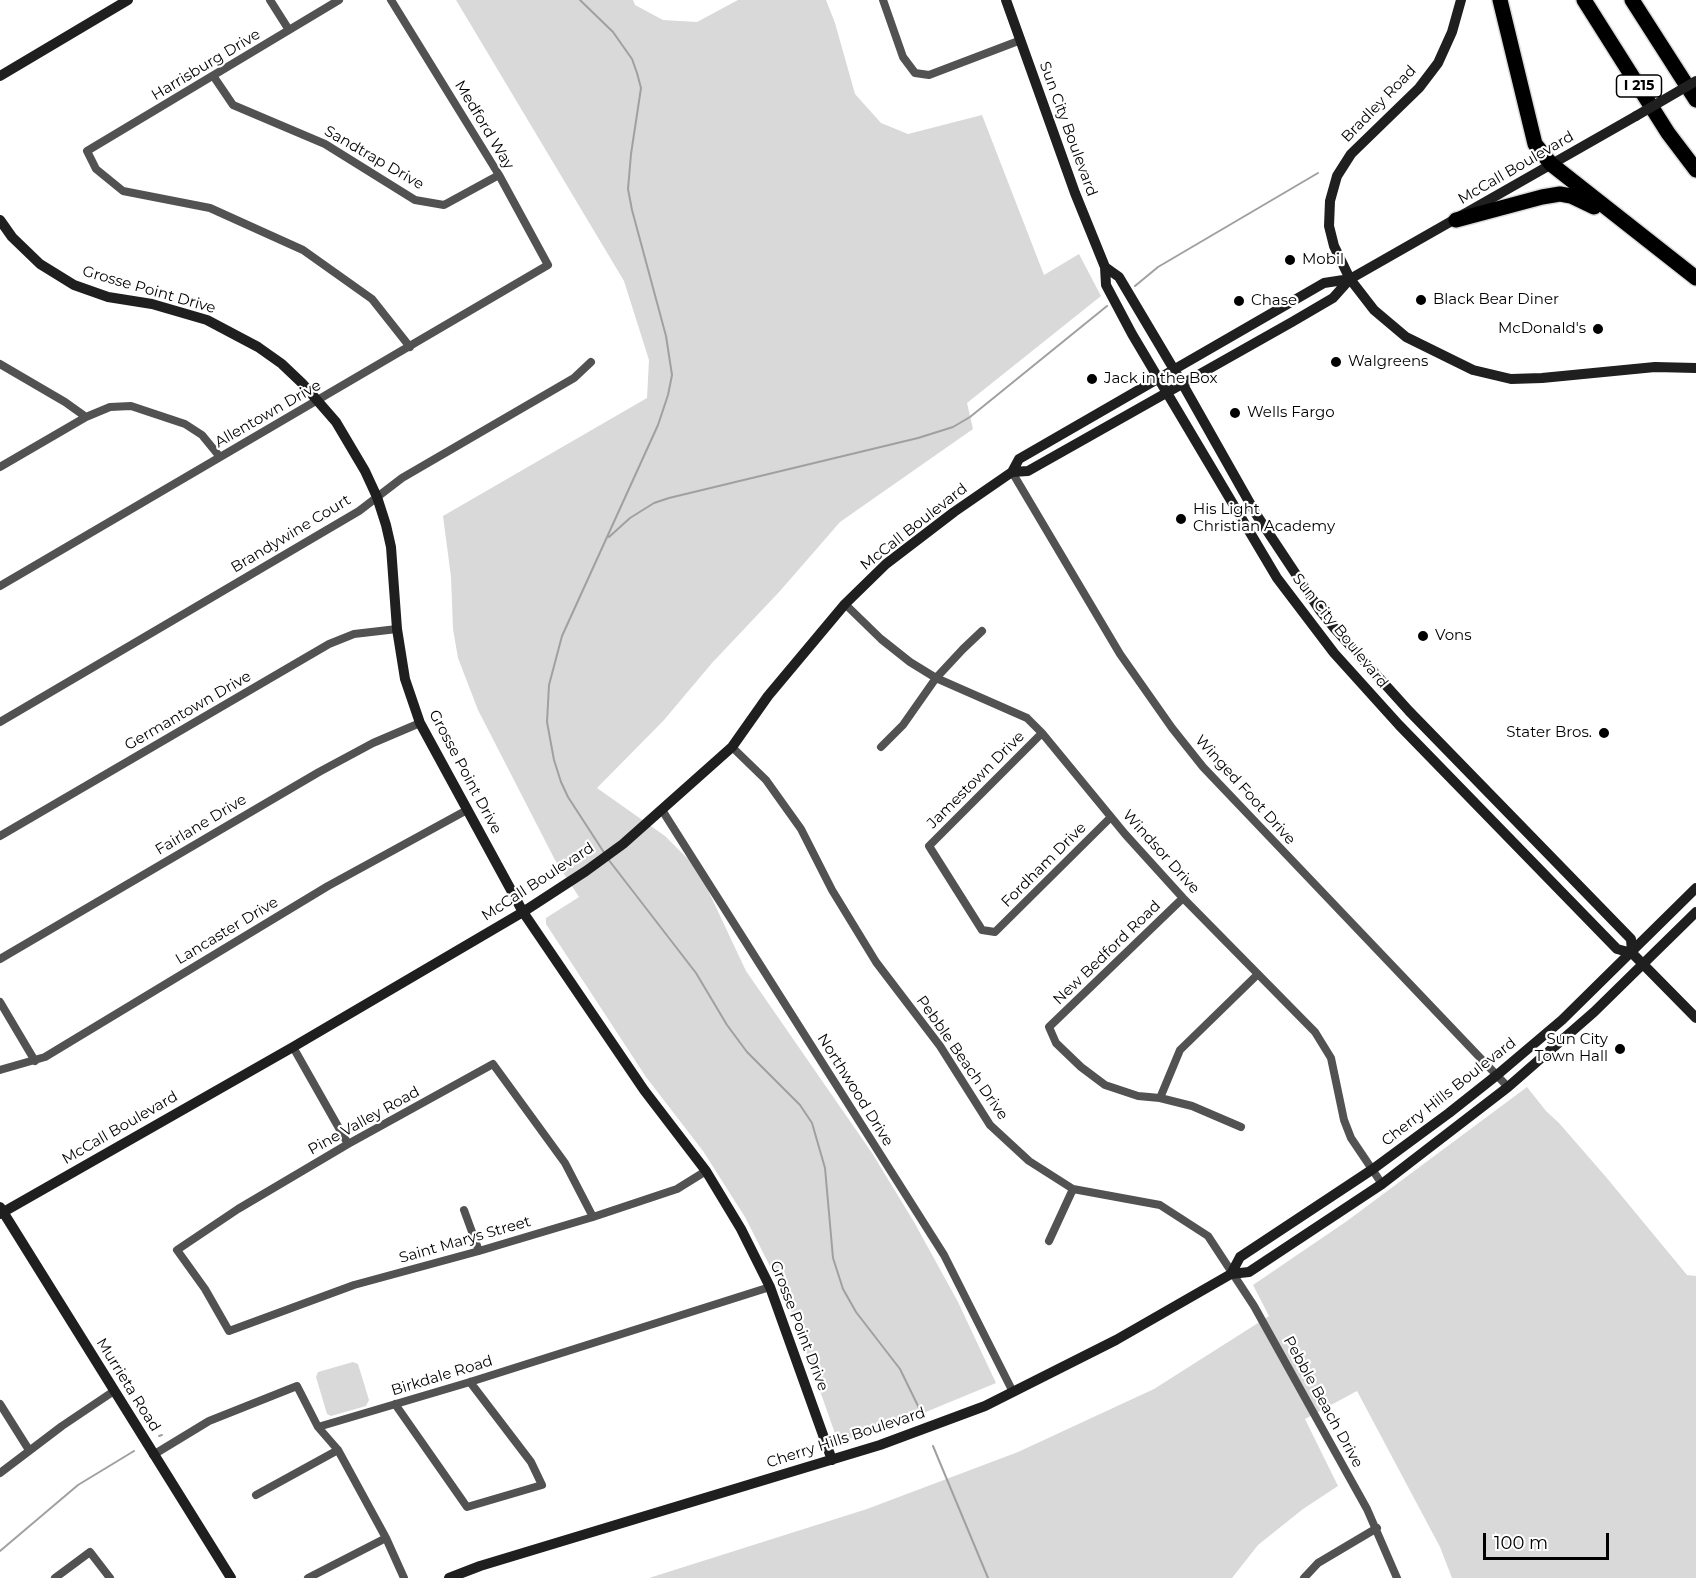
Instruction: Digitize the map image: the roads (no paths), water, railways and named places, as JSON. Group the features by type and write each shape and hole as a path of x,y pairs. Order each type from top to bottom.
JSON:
{"highway":[{"path":"1500,0 1536,144 1551,164 1696,278"},
{"name":"I 215","path":"1584,0 1668,133 1696,170"},
{"name":"I 215","path":"1632,0 1696,100"},
{"path":"1456,220 1560,194 1582,200 1619,219"}],"street":[{"path":"0,76 128,0"},
{"path":"270,0 289,30"},
{"name":"Harrisburg Drive","path":"339,0 214,77 87,151 96,169 123,191 210,208 303,250 372,299 410,347"},
{"path":"883,0 903,57 915,72 929,75 1020,40"},
{"name":"Sun City Boulevard","path":"1006,0 1075,193 1105,267 1106,285 1277,578 1334,653 1399,725 1617,949 1632,952 1696,1018"},
{"name":"Bradley Road","path":"1461,0 1452,32 1438,63 1419,88 1351,154 1337,176 1330,201 1329,226 1334,246 1350,279 1374,310 1406,337 1473,370 1511,379 1655,367 1696,368"},
{"name":"Medford Way","path":"392,1 499,175 548,265"},
{"name":"Sandtrap Drive","path":"214,77 233,105 325,144 415,200 444,205 499,175"},
{"name":"McCall Boulevard","path":"1012,472 1028,471 1333,298 1350,279 1696,81"},
{"name":"Grosse Point Drive","path":"0,220 12,237 40,264 90,292 178,310 236,333 282,364 318,400 336,422 376,496 391,547 397,628 405,680 420,723 523,912 639,1082 706,1171 751,1248 770,1287 832,1460"},
{"name":"Allentown Drive","path":"0,586 548,265"},
{"name":"Sun City Boulevard","path":"1105,267 1119,277 1272,540 1336,630 1408,711 1631,939 1632,952"},
{"name":"McCall Boulevard","path":"1,1211 293,1047 523,912 586,871 623,844 732,747 768,696 846,604 886,564 954,512 1012,472 1019,459 1324,283 1350,279"},
{"name":"Brandywine Court","path":"0,722 359,511 402,478 574,378 591,362"},
{"path":"0,364 86,417"},
{"path":"0,467 86,417 110,407 131,406 185,424 202,435 220,457"},
{"name":"Winged Foot Drive","path":"1012,472 1120,654 1203,767 1508,1087"},
{"name":"Windsor Drive","path":"846,604 881,639 910,662 936,678 1026,718 1042,733 1111,817 1183,898 1315,1032 1331,1058 1344,1120 1351,1138 1382,1184"},
{"name":"Germantown Drive","path":"0,836 329,644 354,634 397,628"},
{"path":"881,747 903,725 936,678 982,631"},
{"name":"Fairlane Drive","path":"0,959 318,771 420,723"},
{"name":"Jamestown Drive","path":"995,932 982,930 928,846 1042,733"},
{"name":"Pebble Beach Drive","path":"732,747 766,780 801,830 832,890 876,962 940,1046 990,1125 1029,1161 1073,1189 1160,1205 1208,1236 1254,1306 1377,1528 1397,1578"},
{"name":"Lancaster Drive","path":"0,1070 35,1061 328,886 468,810"},
{"name":"Northwood Drive","path":"662,810 944,1256 1013,1392"},
{"name":"Fordham Drive","path":"995,932 1111,817"},
{"name":"Cherry Hills Boulevard","path":"1232,1274 1240,1257 1373,1169 1497,1075 1562,1020 1696,888"},
{"name":"New Bedford Road","path":"1160,1098 1138,1096 1105,1084 1081,1067 1056,1043 1049,1028 1183,898"},
{"name":"Cherry Hills Boulevard","path":"449,1578 480,1566 832,1460 985,1406 1116,1340 1232,1274 1249,1272 1382,1184 1508,1087 1594,1012 1696,912"},
{"path":"1241,1127 1192,1106 1160,1098 1180,1050 1258,974"},
{"path":"0,1002 35,1061"},
{"path":"293,1047 348,1144"},
{"name":"Pine Valley Road","path":"229,1331 205,1289 177,1250 238,1209 348,1144 493,1064 566,1163 593,1216"},
{"name":"Saint Marys Street","path":"229,1331 354,1286 479,1251 677,1189 706,1171"},
{"path":"1049,1241 1073,1189"},
{"path":"464,1210 479,1251"},
{"name":"Murrieta Road","path":"1,1211 231,1578"},
{"name":"Birkdale Road","path":"318,1427 470,1382 770,1287"},
{"path":"394,1404 467,1507 542,1485 531,1462 470,1382"},
{"path":"153,1455 209,1421 297,1386 318,1427 338,1450 386,1538 404,1578"},
{"path":"0,1473 114,1391"},
{"path":"0,1404 29,1450"},
{"path":"256,1495 338,1450"},
{"path":"1304,1578 1318,1563 1377,1528"},
{"path":"308,1578 386,1538"},
{"path":"55,1578 90,1552 110,1578"}],"waterway":[{"path":"580,0 613,32 632,59 641,88 628,189 666,336 672,375 658,425 562,636 549,685 547,722 554,760 561,782 568,797 605,854"},
{"path":"1135,286 1158,267 1318,173"},
{"path":"609,537 630,518 654,503 669,498 918,438 953,427 970,417 1107,306"},
{"path":"608,859 696,973 727,1025 747,1052 800,1105 812,1123 825,1168 833,1258 843,1289 856,1312 900,1369 920,1410"},
{"path":"933,1446 988,1578"},
{"path":"0,1551 78,1485 134,1451"}],"place":[{"name":"Mobil","path":"1290,260"},
{"name":"Black Bear Diner","path":"1421,300"},
{"name":"Chase","path":"1239,301"},
{"name":"McDonald's","path":"1598,329"},
{"name":"Walgreens","path":"1336,362"},
{"name":"Jack in the Box","path":"1092,379"},
{"name":"Wells Fargo","path":"1235,413"},
{"name":"His Light Christian Academy","path":"1181,519"},
{"name":"Vons","path":"1423,636"},
{"name":"Stater Bros.","path":"1604,733"},
{"name":"Sun City Town Hall","path":"1620,1049"}]}
